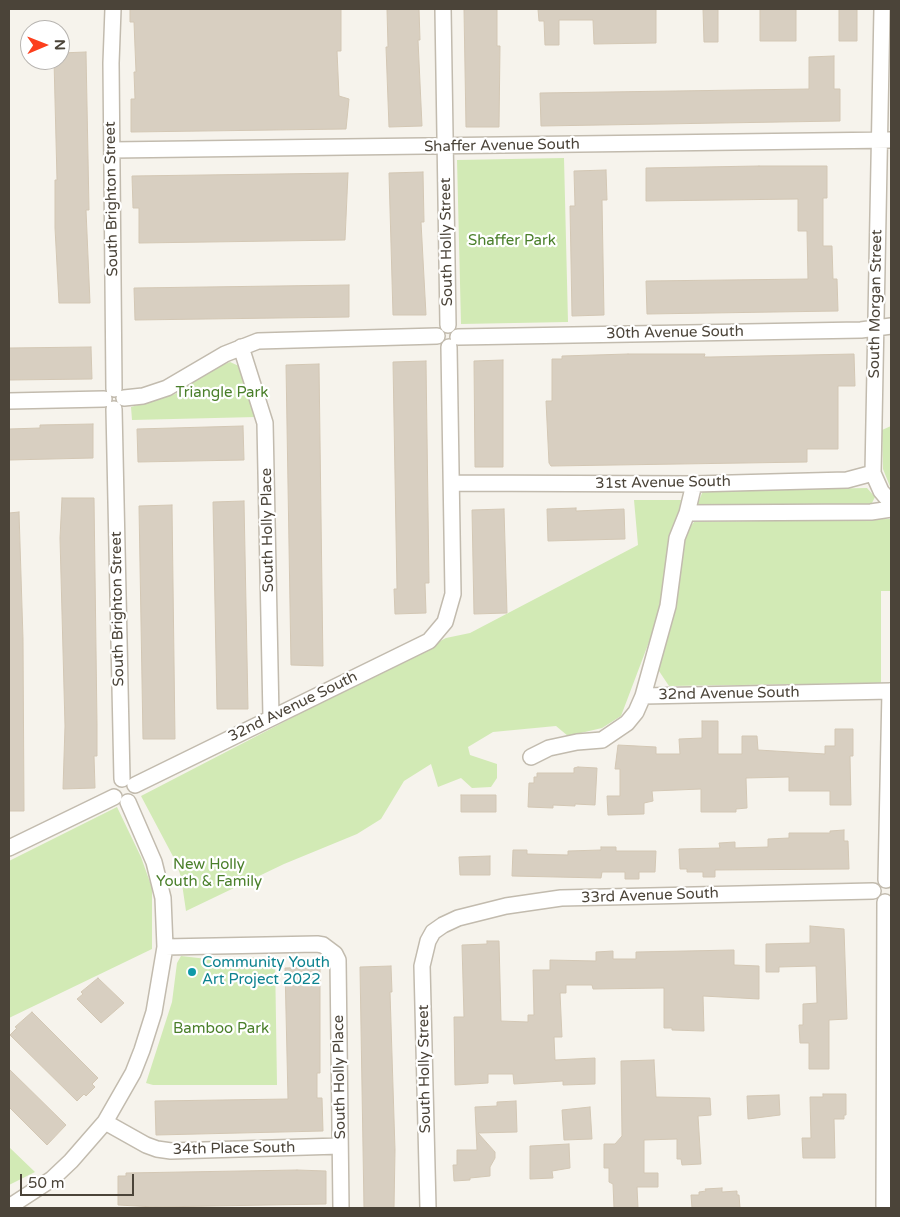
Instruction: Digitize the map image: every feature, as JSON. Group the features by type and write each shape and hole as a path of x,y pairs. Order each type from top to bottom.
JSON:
{"street":[{"name":"South Brighton Street","path":"113,9 114,399 128,782"},
{"name":"South Holly Street","path":"443,9 448,325"},
{"name":"South Morgan Street","path":"882,9 885,140 884,327 873,473 881,491 891,502"},
{"name":"Shaffer Avenue South","path":"112,150 885,140"},
{"path":"452,483 454,342 456,329 448,325 440,328 437,336 440,344 454,342"},
{"name":"30th Avenue South","path":"454,342 884,327"},
{"path":"9,401 114,399 143,396 167,388 241,347 270,339 437,336"},
{"name":"South Holly Place","path":"241,347 265,423 271,717"},
{"name":"31st Avenue South","path":"452,483 694,484 847,480 873,473"},
{"name":"32nd Avenue South","path":"128,782 271,717 428,641 445,622 453,594 452,483"},
{"path":"643,696 668,606 677,538 687,513 694,484"},
{"name":"31st Avenue South","path":"687,513 871,512 891,509"},
{"path":"888,1206 888,901 877,899 873,891 877,882 888,880 891,691"},
{"name":"32nd Avenue South","path":"530,758 549,748 577,742 602,740 627,723 636,712 643,696 891,691"},
{"path":"9,848 121,800 136,794 128,782 113,786 121,800 146,839 159,878 163,898 165,947 154,1012 142,1050 120,1097 105,1122 71,1161 17,1206"},
{"name":"33rd Avenue South","path":"433,932 458,918 506,906 561,898 873,891"},
{"name":"South Holly Street","path":"428,1208 422,966 424,950 433,932"},
{"name":"South Holly Place","path":"165,947 317,944 330,949 338,960 342,1208"},
{"name":"34th Place South","path":"105,1122 157,1149 171,1151 340,1146"}],"green space":[{"name":"Shaffer Park","path":"564,158 568,322 461,324 457,160"},
{"name":"Triangle Park","path":"230,362 239,366 256,417 132,420 131,407 175,394 215,368"},
{"path":"891,426 891,489 883,469 882,430"},
{"path":"867,488 875,497 871,505 696,507 703,491"},
{"name":"New Holly Youth & Family","path":"634,500 681,500 663,598 655,626 621,716 602,728 568,736 556,726 493,732 468,747 470,755 497,764 497,778 491,787 472,788 461,778 438,787 431,764 404,781 381,819 357,834 284,864 186,911 181,877 176,862 141,796 446,638 470,633 638,545"},
{"path":"891,519 891,591 881,591 881,683 669,686 657,668 675,609 686,532 694,522"},
{"path":"117,807 141,857 152,888 152,949 9,1018 9,861"},
{"name":"Bamboo Park","path":"181,956 207,959 275,957 277,1085 153,1085 146,1083 172,1002 177,963"},
{"path":"9,1147 35,1172 9,1185"}],"building":[{"path":"130,9 341,9 341,51 337,51 339,96 349,99 346,129 131,132 131,99 135,99 134,72 136,72 134,22 130,22"},
{"path":"387,9 419,9 420,40 418,40 422,126 389,127 386,47 388,47"},
{"path":"464,9 497,9 497,46 500,46 499,127 466,127"},
{"path":"538,9 656,9 656,43 594,44 593,20 559,20 559,45 545,45 544,21 539,21"},
{"path":"703,9 718,9 718,42 704,42"},
{"path":"760,9 796,9 796,41 760,41"},
{"path":"839,9 857,9 857,41 839,41"},
{"path":"86,52 89,210 86,210 90,303 59,303 55,228 55,180 57,180 54,70 70,70 70,53"},
{"path":"834,56 834,89 840,89 840,121 541,126 540,93 809,89 809,57"},
{"path":"827,166 827,198 823,198 823,246 832,246 833,279 837,279 838,311 647,314 646,281 808,279 807,231 798,231 798,199 646,201 646,168"},
{"path":"606,170 607,200 602,200 604,315 572,316 570,206 575,206 574,171"},
{"path":"423,172 424,222 421,222 426,315 393,315 389,173"},
{"path":"348,173 345,240 139,243 139,208 133,208 132,176"},
{"path":"349,285 349,317 135,320 134,288"},
{"path":"91,347 92,379 9,380 9,348"},
{"path":"705,354 704,357 710,357 854,354 855,386 838,386 838,449 807,449 807,462 551,466 549,463 546,401 552,401 552,359 562,359 562,356"},
{"path":"503,360 503,467 475,467 474,361"},
{"path":"426,361 429,583 425,583 426,613 395,614 394,589 397,589 393,362"},
{"path":"319,364 323,666 291,665 286,365"},
{"path":"93,424 93,458 9,460 9,429 40,428 40,425"},
{"path":"243,426 244,460 138,462 137,429"},
{"path":"62,498 94,498 97,725 97,756 94,756 95,788 63,789 65,726 60,538"},
{"path":"244,501 248,709 217,709 213,502"},
{"path":"172,505 175,739 143,739 139,506"},
{"path":"576,508 576,511 624,509 625,539 548,541 547,509"},
{"path":"504,509 507,613 474,614 472,510"},
{"path":"19,512 23,639 24,811 9,811 9,513"},
{"path":"702,721 718,721 718,754 742,754 742,736 757,736 758,750 825,754 825,746 835,746 835,729 853,729 853,756 850,756 851,805 830,805 830,791 789,791 789,777 746,778 747,808 736,809 736,812 701,812 701,789 652,791 653,801 644,803 644,814 608,815 607,796 620,796 620,769 615,769 618,745 656,747 656,754 680,754 679,739 702,738"},
{"path":"574,768 597,768 595,805 553,805 553,808 528,807 529,783 534,783 534,777 537,777 537,773 574,773"},
{"path":"461,795 496,795 496,812 461,812"},
{"path":"844,830 844,841 848,841 849,869 715,870 715,877 703,877 703,872 687,872 687,869 680,869 679,849 720,848 719,843 735,842 735,848 768,847 768,839 789,838 789,833 830,833 830,831"},
{"path":"601,847 616,847 616,851 656,851 655,872 639,872 639,879 625,879 625,872 602,872 601,878 512,876 513,850 527,850 527,854 568,855 568,851 601,850"},
{"path":"490,856 490,875 460,875 459,857"},
{"path":"810,926 844,929 847,1019 829,1020 829,1069 809,1069 809,1043 800,1043 799,1025 803,1025 803,1004 817,1003 816,966 779,967 779,972 766,972 766,944 810,943"},
{"path":"487,941 499,941 501,1021 528,1022 528,1015 534,1015 533,970 550,970 550,960 596,961 596,952 613,951 613,959 636,959 636,952 734,950 734,965 759,966 759,999 703,996 704,1031 672,1030 672,1028 664,1028 664,988 593,989 592,985 566,985 566,993 560,993 562,1037 554,1037 555,1060 595,1058 595,1084 563,1085 563,1081 514,1084 513,1074 488,1074 488,1083 455,1085 454,1017 464,1017 462,945 487,944"},
{"path":"391,966 392,992 390,992 395,1150 394,1208 364,1208 360,967"},
{"path":"320,967 320,1073 317,1073 317,1098 322,1098 323,1131 156,1135 155,1101 288,1099 285,968"},
{"path":"98,978 124,1003 101,1023 77,999 83,994 81,992"},
{"path":"32,1012 98,1078 92,1084 95,1087 86,1096 84,1094 77,1101 10,1035 17,1028 15,1027"},
{"path":"654,1060 656,1097 710,1098 711,1115 698,1116 701,1164 682,1165 681,1159 677,1159 677,1139 644,1140 644,1173 658,1173 658,1187 637,1187 638,1208 614,1208 613,1184 609,1182 609,1168 604,1168 604,1144 615,1144 622,1136 621,1061"},
{"path":"9,1069 66,1125 47,1145 9,1107"},
{"path":"823,1094 846,1094 846,1115 844,1115 844,1119 834,1119 835,1158 803,1158 802,1138 811,1138 810,1097 823,1097"},
{"path":"779,1095 780,1115 748,1119 747,1096"},
{"path":"516,1101 517,1132 478,1133 495,1152 495,1158 490,1167 490,1176 454,1181 453,1165 457,1165 457,1150 477,1150 475,1107 497,1106 497,1102"},
{"path":"590,1107 592,1139 564,1140 562,1110"},
{"path":"569,1144 570,1168 552,1171 553,1178 530,1179 530,1146"},
{"path":"326,1171 326,1204 155,1207 118,1205 118,1176 126,1176 126,1173"},
{"path":"722,1188 722,1192 737,1191 740,1208 692,1208 691,1195 699,1195 699,1192 706,1191 705,1189"}],"place":[{"name":"Community Youth Art Project 2022","path":"192,972"}]}
